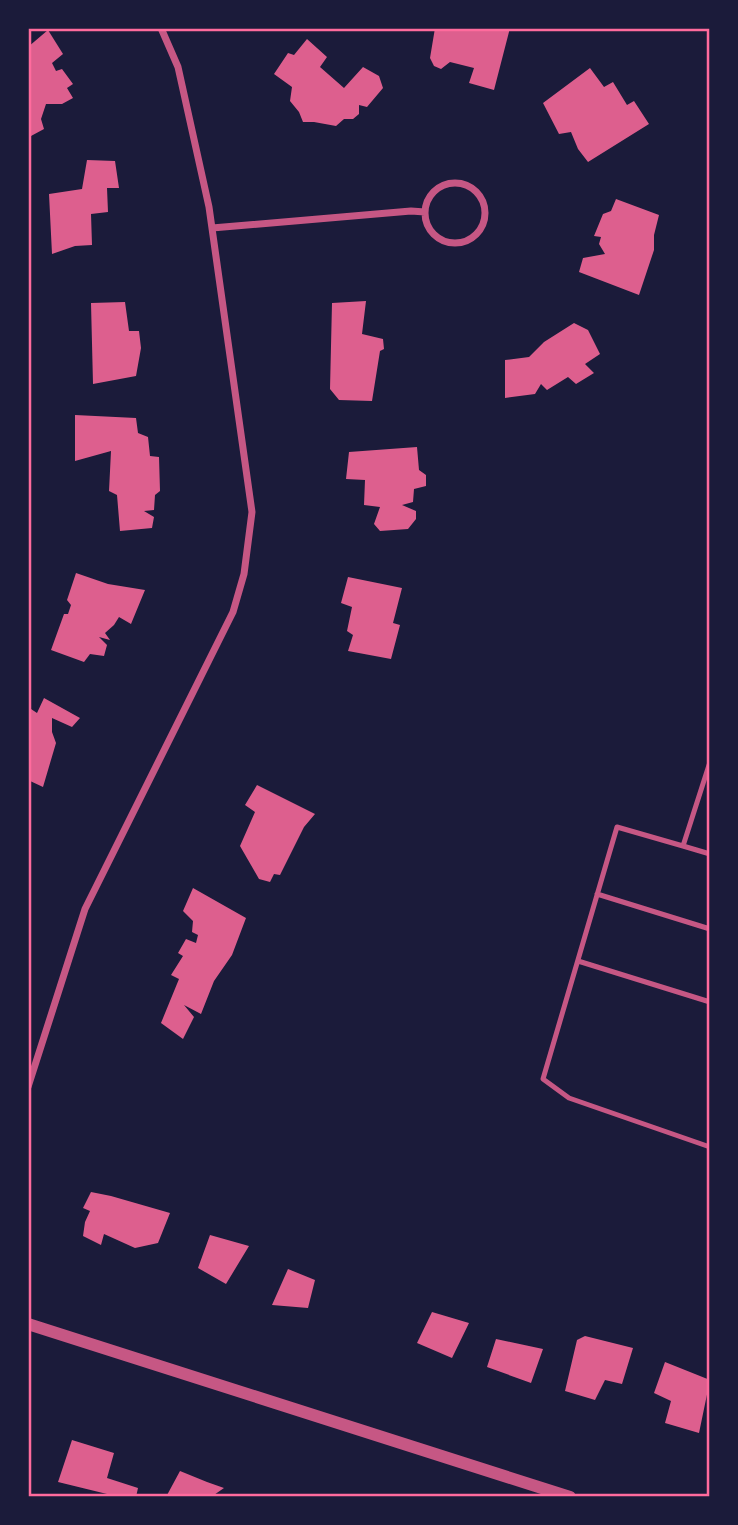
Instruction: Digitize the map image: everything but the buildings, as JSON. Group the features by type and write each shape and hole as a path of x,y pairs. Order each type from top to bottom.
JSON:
{"street":[{"path":"28,1087 85,909 233,612 244,574 252,512 212,228 178,67 161,28"},
{"path":"457,182 476,190 484,203 486,219 480,232 469,241 454,244 446,243 435,236 427,225 425,212 427,200 439,187 457,182"},
{"path":"212,228 425,212"},
{"path":"28,1324 569,1497"}],"lane":[{"path":"683,846 710,762"},
{"path":"710,854 617,827 543,1079 569,1098 710,1147"},
{"path":"597,894 710,929"},
{"path":"578,961 710,1002"}]}
